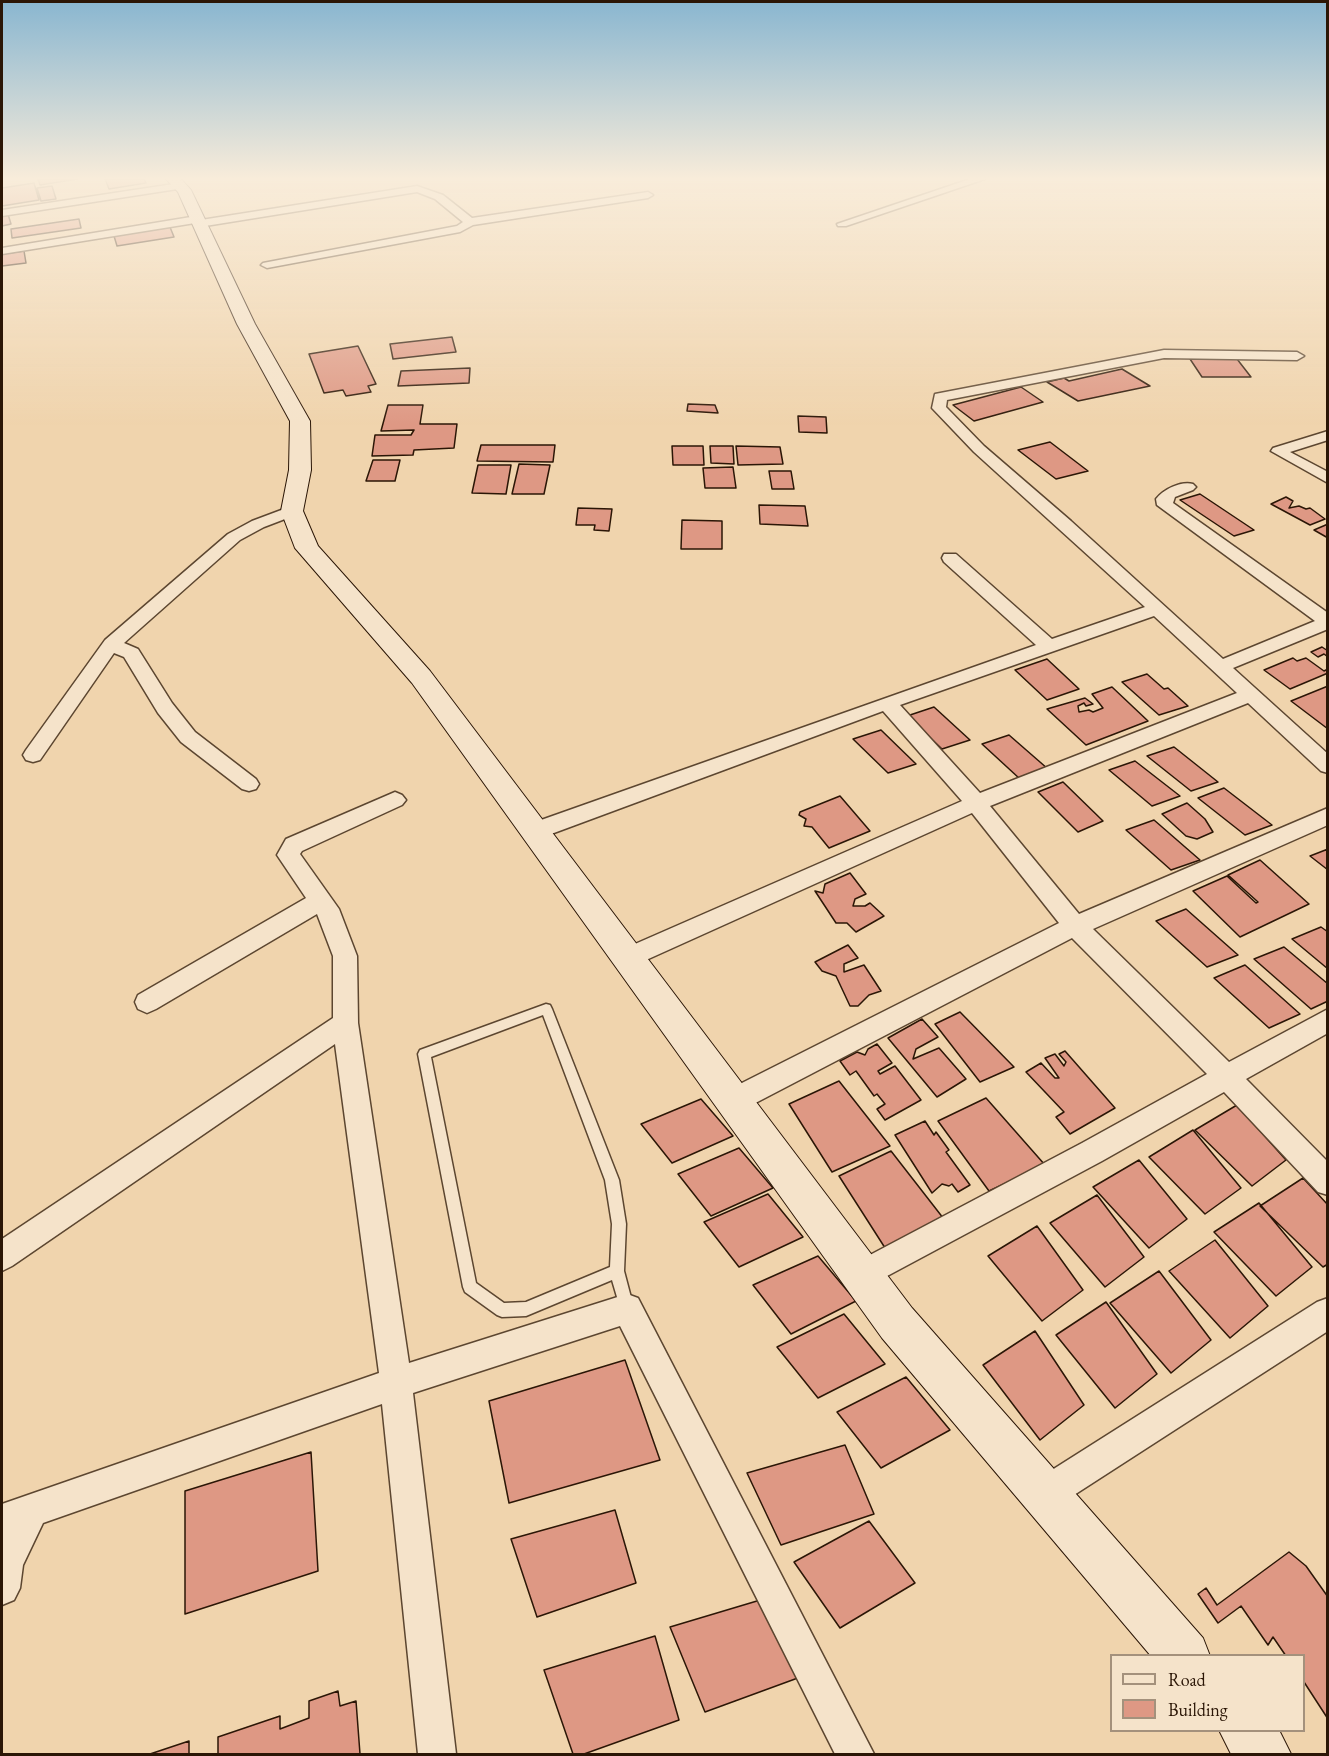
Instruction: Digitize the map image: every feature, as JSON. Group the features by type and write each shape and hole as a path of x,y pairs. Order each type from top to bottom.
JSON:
{"street":[{"path":"217,261 246,324 300,421 300,470 292,511 307,548 420,677 897,1323 1183,1654"},
{"path":"267,266 293,261"},
{"path":"1297,356 1164,354 940,397 939,408 1250,695 1319,747 1328,766"},
{"path":"1328,435 1278,451 1328,479"},
{"path":"1188,487 1169,494 1164,499 1165,505 1328,622"},
{"path":"33,754 111,644 234,537 258,524 292,511"},
{"path":"950,558 1049,647"},
{"path":"534,831 887,703 1157,609"},
{"path":"1220,668 1328,622"},
{"path":"111,644 131,653 165,708 188,737 249,784"},
{"path":"627,958 976,803 1250,695"},
{"path":"887,703 976,803 1075,926 1227,1077 1328,1182"},
{"path":"395,800 294,845 288,855 331,916 345,956 345,1023 396,1383 437,1755"},
{"path":"733,1101 1075,926 1328,816"},
{"path":"147,1002 321,902"},
{"path":"861,1275 1092,1152 1328,1020"},
{"path":"2,1256 345,1023"},
{"path":"2,1588 16,1516 396,1383 627,1309 855,1755"},
{"path":"1045,1494 1328,1313"},
{"path":"1246,1732 1264,1755"}],"lane":[{"path":"617,1271 526,1309 502,1310 470,1287 424,1054 546,1010 612,1180 620,1224 617,1271 627,1309"}],"building":[{"path":"2,261 26,261 26,263 2,266"},
{"path":"452,337 456,352 393,359 390,344"},
{"path":"358,346 376,384 368,386 371,392 346,396 343,390 324,393 309,354"},
{"path":"1190,359 1237,359 1251,377 1202,377"},
{"path":"470,368 469,383 398,386 401,371"},
{"path":"1122,369 1150,386 1078,401 1047,382 1064,378 1069,381"},
{"path":"1021,387 1043,402 974,421 953,405"},
{"path":"688,404 715,405 718,413 687,411"},
{"path":"388,405 423,405 420,424 457,424 454,448 414,450 413,455 372,456 375,435 411,435 414,430 381,431"},
{"path":"798,416 826,417 827,433 799,432"},
{"path":"1050,442 1088,471 1056,479 1018,450"},
{"path":"481,445 555,445 553,462 477,461"},
{"path":"672,446 703,446 704,465 673,465"},
{"path":"710,446 733,446 734,464 711,463"},
{"path":"736,446 780,447 783,464 738,465"},
{"path":"373,460 400,460 395,481 366,481"},
{"path":"519,464 550,465 544,494 512,494"},
{"path":"478,465 511,465 506,494 472,493"},
{"path":"733,467 736,488 705,488 703,468"},
{"path":"769,471 791,471 794,489 772,489"},
{"path":"1200,494 1254,530 1234,536 1180,500"},
{"path":"1286,497 1293,501 1289,508 1299,506 1310,508 1325,519 1310,525 1271,504"},
{"path":"759,505 805,506 808,526 760,524"},
{"path":"578,508 612,509 609,531 594,530 595,525 576,525"},
{"path":"682,520 722,521 722,549 681,549"},
{"path":"1328,524 1328,538 1314,530"},
{"path":"1322,647 1328,651 1328,657 1324,654 1318,657 1311,652"},
{"path":"1293,658 1297,661 1306,658 1324,671 1328,669 1328,673 1290,689 1264,670"},
{"path":"1047,659 1079,689 1047,700 1015,670"},
{"path":"1147,674 1164,689 1168,688 1188,706 1159,715 1122,682"},
{"path":"1328,686 1328,729 1291,701"},
{"path":"1112,687 1148,721 1086,745 1047,709 1085,698 1093,704 1086,706 1084,703 1078,706 1079,712 1089,710 1093,712 1103,708 1092,694"},
{"path":"934,707 970,740 942,749 907,716"},
{"path":"881,730 916,764 888,773 853,739"},
{"path":"1009,735 1048,769 1020,779 982,744"},
{"path":"1174,747 1218,782 1191,791 1147,756"},
{"path":"1135,761 1180,796 1152,806 1109,770"},
{"path":"1063,782 1103,821 1078,832 1038,792"},
{"path":"1224,788 1272,825 1245,835 1198,798"},
{"path":"840,796 870,831 829,848 812,827 804,826 806,819 799,815 800,812"},
{"path":"1187,803 1205,819 1213,832 1197,839 1186,836 1162,814"},
{"path":"1154,820 1200,860 1171,870 1126,830"},
{"path":"1328,849 1328,870 1310,856"},
{"path":"1260,860 1309,904 1240,937 1193,891 1227,876 1256,903 1258,902 1228,875"},
{"path":"850,873 866,894 855,899 853,906 865,906 870,903 884,916 856,932 847,923 836,923 815,891 823,893 825,884"},
{"path":"1186,909 1238,955 1207,967 1156,921"},
{"path":"1321,927 1328,932 1328,969 1292,939"},
{"path":"848,945 858,958 844,964 844,972 864,965 881,991 869,995 858,1006 850,1006 836,976 822,971 815,962"},
{"path":"1284,947 1328,984 1328,1001 1311,1009 1254,959"},
{"path":"1245,965 1300,1014 1269,1028 1214,978"},
{"path":"960,1012 1014,1067 980,1082 935,1024"},
{"path":"922,1019 938,1037 916,1049 913,1059 939,1048 966,1079 937,1097 888,1038"},
{"path":"877,1044 892,1063 878,1071 880,1074 895,1066 921,1100 885,1120 877,1109 885,1104 877,1094 874,1096 856,1071 850,1075 840,1061 857,1052 865,1055 868,1049"},
{"path":"1065,1051 1115,1108 1070,1134 1056,1117 1064,1112 1026,1072 1041,1063 1055,1078 1059,1078 1045,1058 1055,1054 1064,1066 1066,1062 1059,1054"},
{"path":"839,1081 890,1146 832,1172 789,1104"},
{"path":"986,1098 1045,1165 989,1191 938,1121"},
{"path":"701,1099 733,1136 672,1163 641,1124"},
{"path":"1237,1105 1286,1160 1252,1186 1195,1130"},
{"path":"925,1121 934,1135 936,1132 949,1150 946,1152 970,1185 958,1192 952,1184 949,1186 942,1184 932,1193 895,1135"},
{"path":"1193,1130 1241,1188 1205,1214 1149,1157"},
{"path":"739,1148 773,1188 711,1216 678,1174"},
{"path":"891,1151 947,1223 887,1251 839,1176"},
{"path":"1139,1160 1187,1219 1149,1248 1093,1187"},
{"path":"1303,1178 1328,1205 1328,1264 1323,1267 1260,1206"},
{"path":"768,1194 803,1237 739,1267 704,1222"},
{"path":"1097,1195 1144,1257 1105,1287 1050,1223"},
{"path":"1259,1203 1312,1267 1276,1296 1214,1232"},
{"path":"1037,1226 1083,1290 1042,1321 988,1256"},
{"path":"1215,1240 1268,1306 1230,1338 1169,1271"},
{"path":"818,1256 856,1301 791,1334 753,1285"},
{"path":"1159,1271 1211,1340 1171,1373 1110,1303"},
{"path":"1106,1302 1157,1374 1115,1408 1056,1335"},
{"path":"844,1314 885,1364 818,1398 777,1347"},
{"path":"1035,1331 1084,1405 1040,1440 983,1365"},
{"path":"625,1360 660,1460 509,1503 489,1401"},
{"path":"906,1377 950,1430 881,1468 837,1412"},
{"path":"845,1445 874,1514 781,1545 747,1473"},
{"path":"311,1452 318,1571 185,1614 185,1491"},
{"path":"615,1510 636,1583 537,1617 511,1539"},
{"path":"869,1521 915,1583 840,1628 794,1562"},
{"path":"1289,1552 1306,1566 1328,1597 1328,1719 1305,1684 1305,1654 1285,1654 1273,1637 1268,1645 1241,1606 1218,1623 1198,1594 1206,1588 1217,1605"},
{"path":"777,1595 806,1675 705,1712 670,1627"},
{"path":"655,1636 679,1720 584,1754 573,1754 544,1670"},
{"path":"338,1691 340,1706 356,1701 360,1754 218,1754 218,1737 280,1716 280,1729 309,1718 309,1701"},
{"path":"189,1741 189,1754 150,1754"}]}
